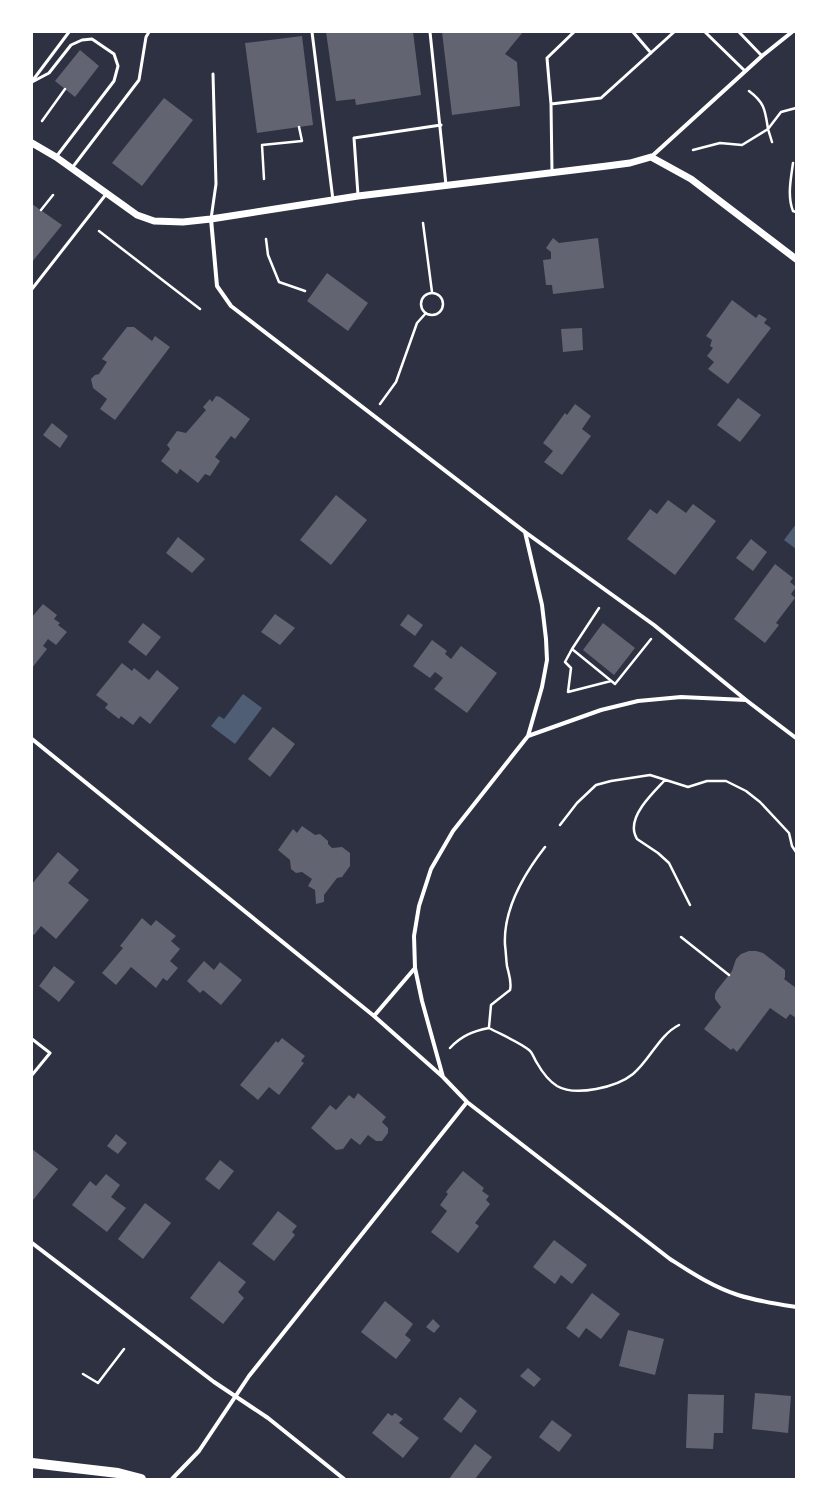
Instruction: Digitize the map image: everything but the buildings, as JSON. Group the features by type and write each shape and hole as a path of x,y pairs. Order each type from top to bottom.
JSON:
{"main road":[{"path":"32,1463 118,1473 141,1479"}],"street":[{"path":"35,144 72,168 137,215 154,221 183,222 212,219 358,196 615,165 651,157 745,71 792,32"},
{"path":"651,157 692,179 796,258"},
{"path":"212,219 217,286 230,306 525,532 659,629 746,700 796,738"},
{"path":"443,1077 422,1001 415,968 414,936 419,906 431,869 453,831 528,736 542,687 547,660 546,639 542,606 525,532"},
{"path":"528,736 601,710 638,701 681,697 746,700"},
{"path":"32,739 374,1016 443,1077 467,1102 670,1258 699,1278 737,1295 761,1302 796,1307"},
{"path":"374,1016 415,968"},
{"path":"172,1479 199,1451 249,1376 467,1102"},
{"path":"32,1243 214,1382 268,1418 344,1479"}],"lane":[{"path":"32,82 69,32"},
{"path":"72,168 140,80 146,37 149,32"},
{"path":"312,32 333,200"},
{"path":"430,32 441,125 446,186"},
{"path":"552,172 551,104 547,58 574,32"},
{"path":"633,32 651,53"},
{"path":"551,104 601,98 674,32"},
{"path":"705,32 745,71"},
{"path":"739,32 762,56"},
{"path":"32,82 50,73 72,45 82,40 92,39 114,54 118,66 114,80 56,157"},
{"path":"212,219 216,184 213,74"},
{"path":"358,196 354,138 441,125"},
{"path":"32,289 107,193"},
{"path":"32,1039 50,1052 32,1075"}],"path":[{"path":"42,121 65,89"},
{"path":"749,91 759,99 766,113 768,129 772,142"},
{"path":"693,150 720,143 742,145 768,129 781,112 796,108"},
{"path":"264,178 262,145 302,141 299,127"},
{"path":"793,163 790,186 790,205 793,211 796,212"},
{"path":"41,210 52,195"},
{"path":"423,223 432,292"},
{"path":"99,231 200,309"},
{"path":"266,239 268,255 278,282 305,291"},
{"path":"432,292 436,293 442,298 442,309 436,314 432,315 426,313 421,307 421,300 425,294 432,292"},
{"path":"388,393 396,382 417,323 426,313"},
{"path":"599,608 564,662 571,668 568,692 611,681"},
{"path":"572,649 615,684 659,629"},
{"path":"560,826 577,802 596,785 611,780 650,775 688,787 707,781 726,781 746,791 760,802 789,833 792,846 796,852"},
{"path":"665,780 641,808 635,820 634,830 637,839 658,853 669,863 690,905"},
{"path":"489,1028 491,1005 510,990 512,984 507,966 505,938 508,917 514,897 524,876 544,847"},
{"path":"681,937 729,975"},
{"path":"438,1059 458,1039 474,1031 489,1028 530,1050 537,1064 557,1086 573,1090 596,1089 614,1085 633,1074 646,1061 671,1029 679,1025"},
{"path":"83,1374 98,1383 124,1350"}],"water":[{"path":"796,524 796,549 784,540"},
{"path":"243,694 262,708 235,744 211,726 219,716 224,719"}]}
